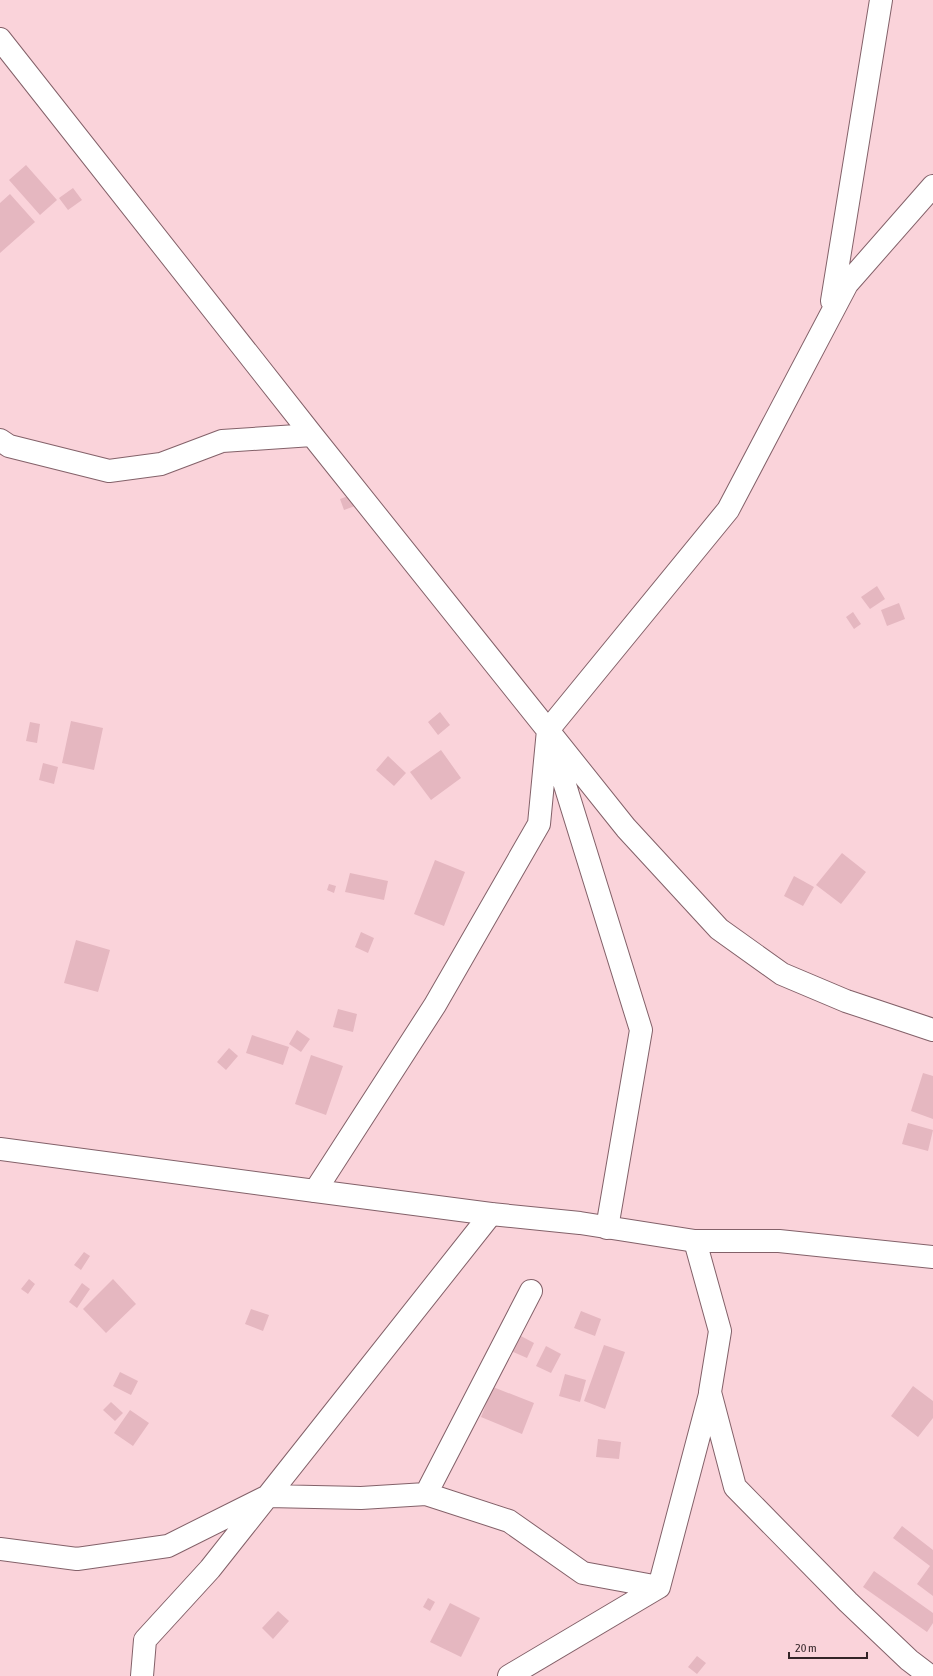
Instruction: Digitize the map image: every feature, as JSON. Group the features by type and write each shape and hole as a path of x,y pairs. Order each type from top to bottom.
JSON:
{"street":[{"path":"830,316 881,0"},
{"path":"0,39 312,435 626,828 719,929 782,974 846,1001 933,1030"},
{"path":"314,1191 435,1005 539,824 548,730 728,510 847,284 933,186"},
{"path":"0,440 10,446 109,471 161,464 222,441 312,435"},
{"path":"548,730 641,1030 607,1228"},
{"path":"0,1149 491,1214 580,1223 695,1241 779,1241 933,1257"},
{"path":"142,1676 145,1640 210,1569 491,1214"},
{"path":"509,1676 659,1587 710,1392 720,1330 695,1241"},
{"path":"426,1494 530,1291"},
{"path":"710,1392 735,1487 848,1602 909,1660 930,1676"},
{"path":"0,1549 77,1559 168,1546 268,1496 361,1498 426,1494 509,1521 583,1573 659,1587"}],"building":[{"path":"26,165 57,200 40,215 9,180"},
{"path":"73,188 82,200 68,210 59,198"},
{"path":"10,194 35,222 0,253 0,203"},
{"path":"351,495 355,506 344,510 340,499"},
{"path":"877,586 885,599 870,609 861,597"},
{"path":"899,603 905,619 887,626 881,610"},
{"path":"853,612 861,624 854,629 846,617"},
{"path":"440,712 450,725 438,735 428,722"},
{"path":"71,721 103,728 94,770 62,763"},
{"path":"30,722 40,724 37,743 26,741"},
{"path":"441,750 461,778 431,800 410,772"},
{"path":"388,756 406,773 394,786 376,770"},
{"path":"43,763 58,767 54,784 39,780"},
{"path":"842,853 866,872 841,904 816,885"},
{"path":"435,860 465,872 444,926 414,914"},
{"path":"350,873 388,881 384,900 345,892"},
{"path":"794,876 814,887 803,906 784,896"},
{"path":"329,884 336,886 334,893 327,890"},
{"path":"361,932 374,938 368,953 355,947"},
{"path":"76,940 110,950 98,992 64,983"},
{"path":"338,1009 357,1014 353,1032 333,1027"},
{"path":"297,1030 310,1039 301,1052 289,1044"},
{"path":"252,1035 289,1047 283,1065 246,1053"},
{"path":"229,1048 238,1056 226,1070 217,1062"},
{"path":"311,1055 343,1066 326,1115 295,1104"},
{"path":"923,1073 933,1076 933,1119 911,1111"},
{"path":"908,1123 933,1130 928,1151 902,1144"},
{"path":"84,1252 90,1256 81,1270 74,1265"},
{"path":"29,1279 35,1284 28,1294 21,1289"},
{"path":"113,1279 136,1304 106,1333 83,1309"},
{"path":"82,1283 90,1289 77,1308 69,1302"},
{"path":"251,1309 269,1315 263,1331 245,1324"},
{"path":"581,1311 601,1319 595,1336 574,1328"},
{"path":"519,1335 534,1343 527,1358 511,1351"},
{"path":"604,1345 625,1352 605,1409 584,1401"},
{"path":"546,1346 561,1354 551,1373 536,1366"},
{"path":"120,1372 138,1381 131,1395 113,1386"},
{"path":"565,1374 586,1380 580,1402 559,1396"},
{"path":"913,1386 933,1401 933,1418 918,1437 891,1416"},
{"path":"493,1387 534,1403 522,1434 481,1417"},
{"path":"111,1402 123,1413 115,1421 103,1410"},
{"path":"130,1410 149,1423 133,1446 114,1433"},
{"path":"598,1439 621,1442 619,1459 596,1457"},
{"path":"902,1526 933,1550 933,1596 917,1584 930,1566 893,1538"},
{"path":"874,1571 933,1613 933,1623 927,1632 863,1587"},
{"path":"428,1598 435,1602 430,1611 423,1607"},
{"path":"450,1603 480,1618 461,1657 430,1642"},
{"path":"278,1611 289,1621 273,1639 262,1628"},
{"path":"697,1656 706,1663 697,1674 688,1667"}]}
